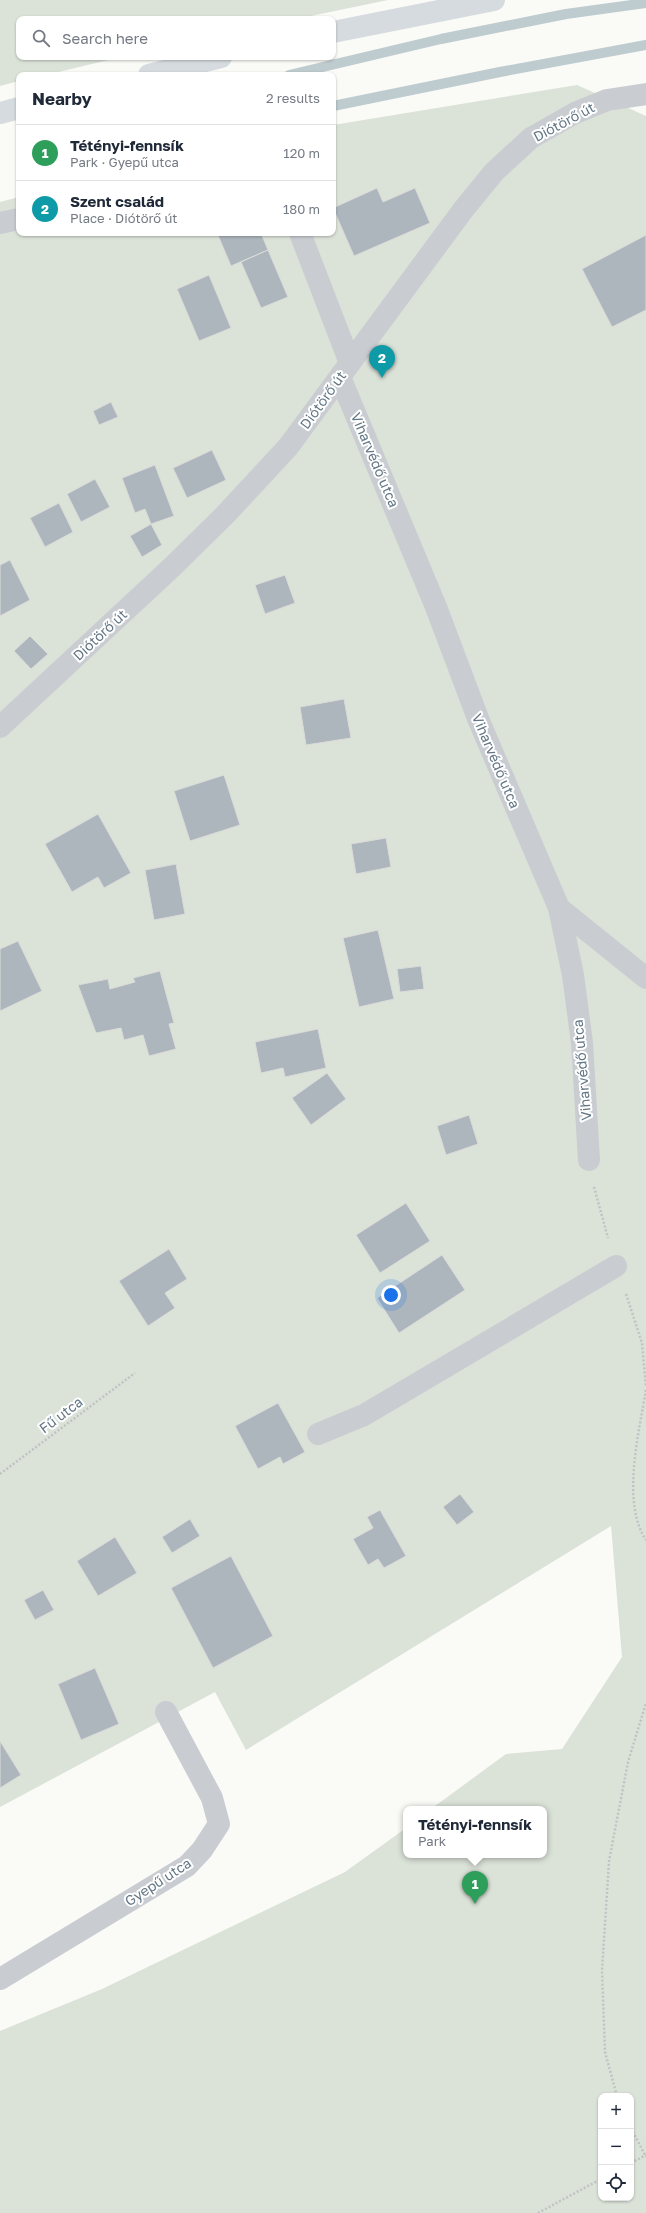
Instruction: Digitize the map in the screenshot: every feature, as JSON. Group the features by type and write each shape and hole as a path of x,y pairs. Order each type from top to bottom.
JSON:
{"highway":[{"path":"336,31 494,0"},
{"path":"161,72 209,60"},
{"path":"0,113 16,109"}],"street":[{"name":"Diótörő út","path":"0,727 166,574 226,515 288,447 463,210 494,172 531,138 575,113 607,100 646,94"},
{"path":"0,223 16,220"},
{"name":"Viharvédő utca","path":"301,236 345,370 479,721 559,908 573,975 582,1043 589,1160"},
{"path":"559,908 646,978"},
{"path":"318,1434 364,1415 616,1266"},
{"name":"Gyepű utca","path":"0,1980 187,1866 202,1850 219,1824 212,1798 166,1712"}],"path":[{"name":"Fű utca","path":"0,1474 135,1373"},
{"path":"646,1390 636,1451 634,1497 639,1530 646,1540"},
{"path":"616,2093 605,2052 602,1971 609,1861 628,1762 646,1703"},
{"path":"632,2129 646,2156 634,2162"},
{"path":"538,2213 598,2181"}],"shaded area":[{"path":"0,0 388,0 311,16 16,16 16,60 108,60 58,72 16,72 16,82 0,86"},
{"path":"577,85 646,116 646,2213 0,2213 0,2031 102,1989 345,1872 403,1830 403,1858 547,1858 547,1806 435,1806 506,1754 562,1749 622,1657 611,1526 246,1750 215,1692 0,1807 0,202 16,198 16,236 336,236 336,125"}],"building":[{"path":"377,188 383,202 415,188 430,223 354,256 336,215 336,207"},
{"path":"646,235 646,310 612,327 582,269"},
{"path":"218,236 262,236 268,250 231,266"},
{"path":"268,250 288,297 261,308 241,262"},
{"path":"209,275 231,328 199,341 177,289"},
{"path":"111,402 118,417 99,425 93,411"},
{"path":"212,450 226,480 187,498 173,468"},
{"path":"155,465 174,516 151,524 145,509 135,513 122,478"},
{"path":"95,479 110,507 81,522 67,494"},
{"path":"59,503 73,532 45,547 30,518"},
{"path":"151,524 162,545 142,557 130,536"},
{"path":"10,560 30,600 0,616 0,565"},
{"path":"285,575 295,603 265,614 255,585"},
{"path":"30,636 48,654 31,669 14,651"},
{"path":"344,699 351,738 306,745 300,707"},
{"path":"224,775 240,825 190,841 174,791"},
{"path":"98,814 131,873 104,888 98,877 72,892 45,844"},
{"path":"386,838 391,867 356,874 351,844"},
{"path":"176,864 185,914 154,920 145,870"},
{"path":"378,930 394,999 359,1007 343,938"},
{"path":"18,941 42,991 0,1011 0,949"},
{"path":"421,966 424,989 400,992 397,969"},
{"path":"160,971 174,1023 169,1024 176,1049 149,1056 143,1035 124,1040 121,1028 96,1033 78,985 108,979 110,989 135,982 133,978"},
{"path":"318,1029 326,1068 285,1077 283,1068 261,1073 255,1042"},
{"path":"327,1073 346,1099 311,1125 292,1098"},
{"path":"469,1115 478,1144 446,1155 437,1126"},
{"path":"406,1203 430,1241 380,1273 356,1235"},
{"path":"169,1249 187,1279 165,1293 175,1308 148,1326 119,1281"},
{"path":"442,1255 465,1290 399,1333 377,1298"},
{"path":"278,1403 305,1452 283,1464 280,1457 258,1469 235,1426"},
{"path":"460,1494 474,1512 457,1525 443,1507"},
{"path":"380,1510 406,1556 384,1568 378,1559 368,1565 353,1539 373,1528 367,1517"},
{"path":"190,1519 200,1536 172,1553 162,1537"},
{"path":"115,1537 137,1573 98,1596 77,1561"},
{"path":"231,1556 273,1636 213,1668 171,1588"},
{"path":"43,1590 54,1610 35,1620 24,1600"},
{"path":"95,1668 119,1724 81,1740 58,1684"},
{"path":"0,1741 21,1775 0,1788"}],"waterway":[{"path":"302,72 441,39 566,14 646,3"},
{"path":"336,105 500,72 646,45"}],"place":[{"name":"Szent család","path":"382,378"},
{"name":"Tétényi-fennsík","path":"475,1904"}]}
